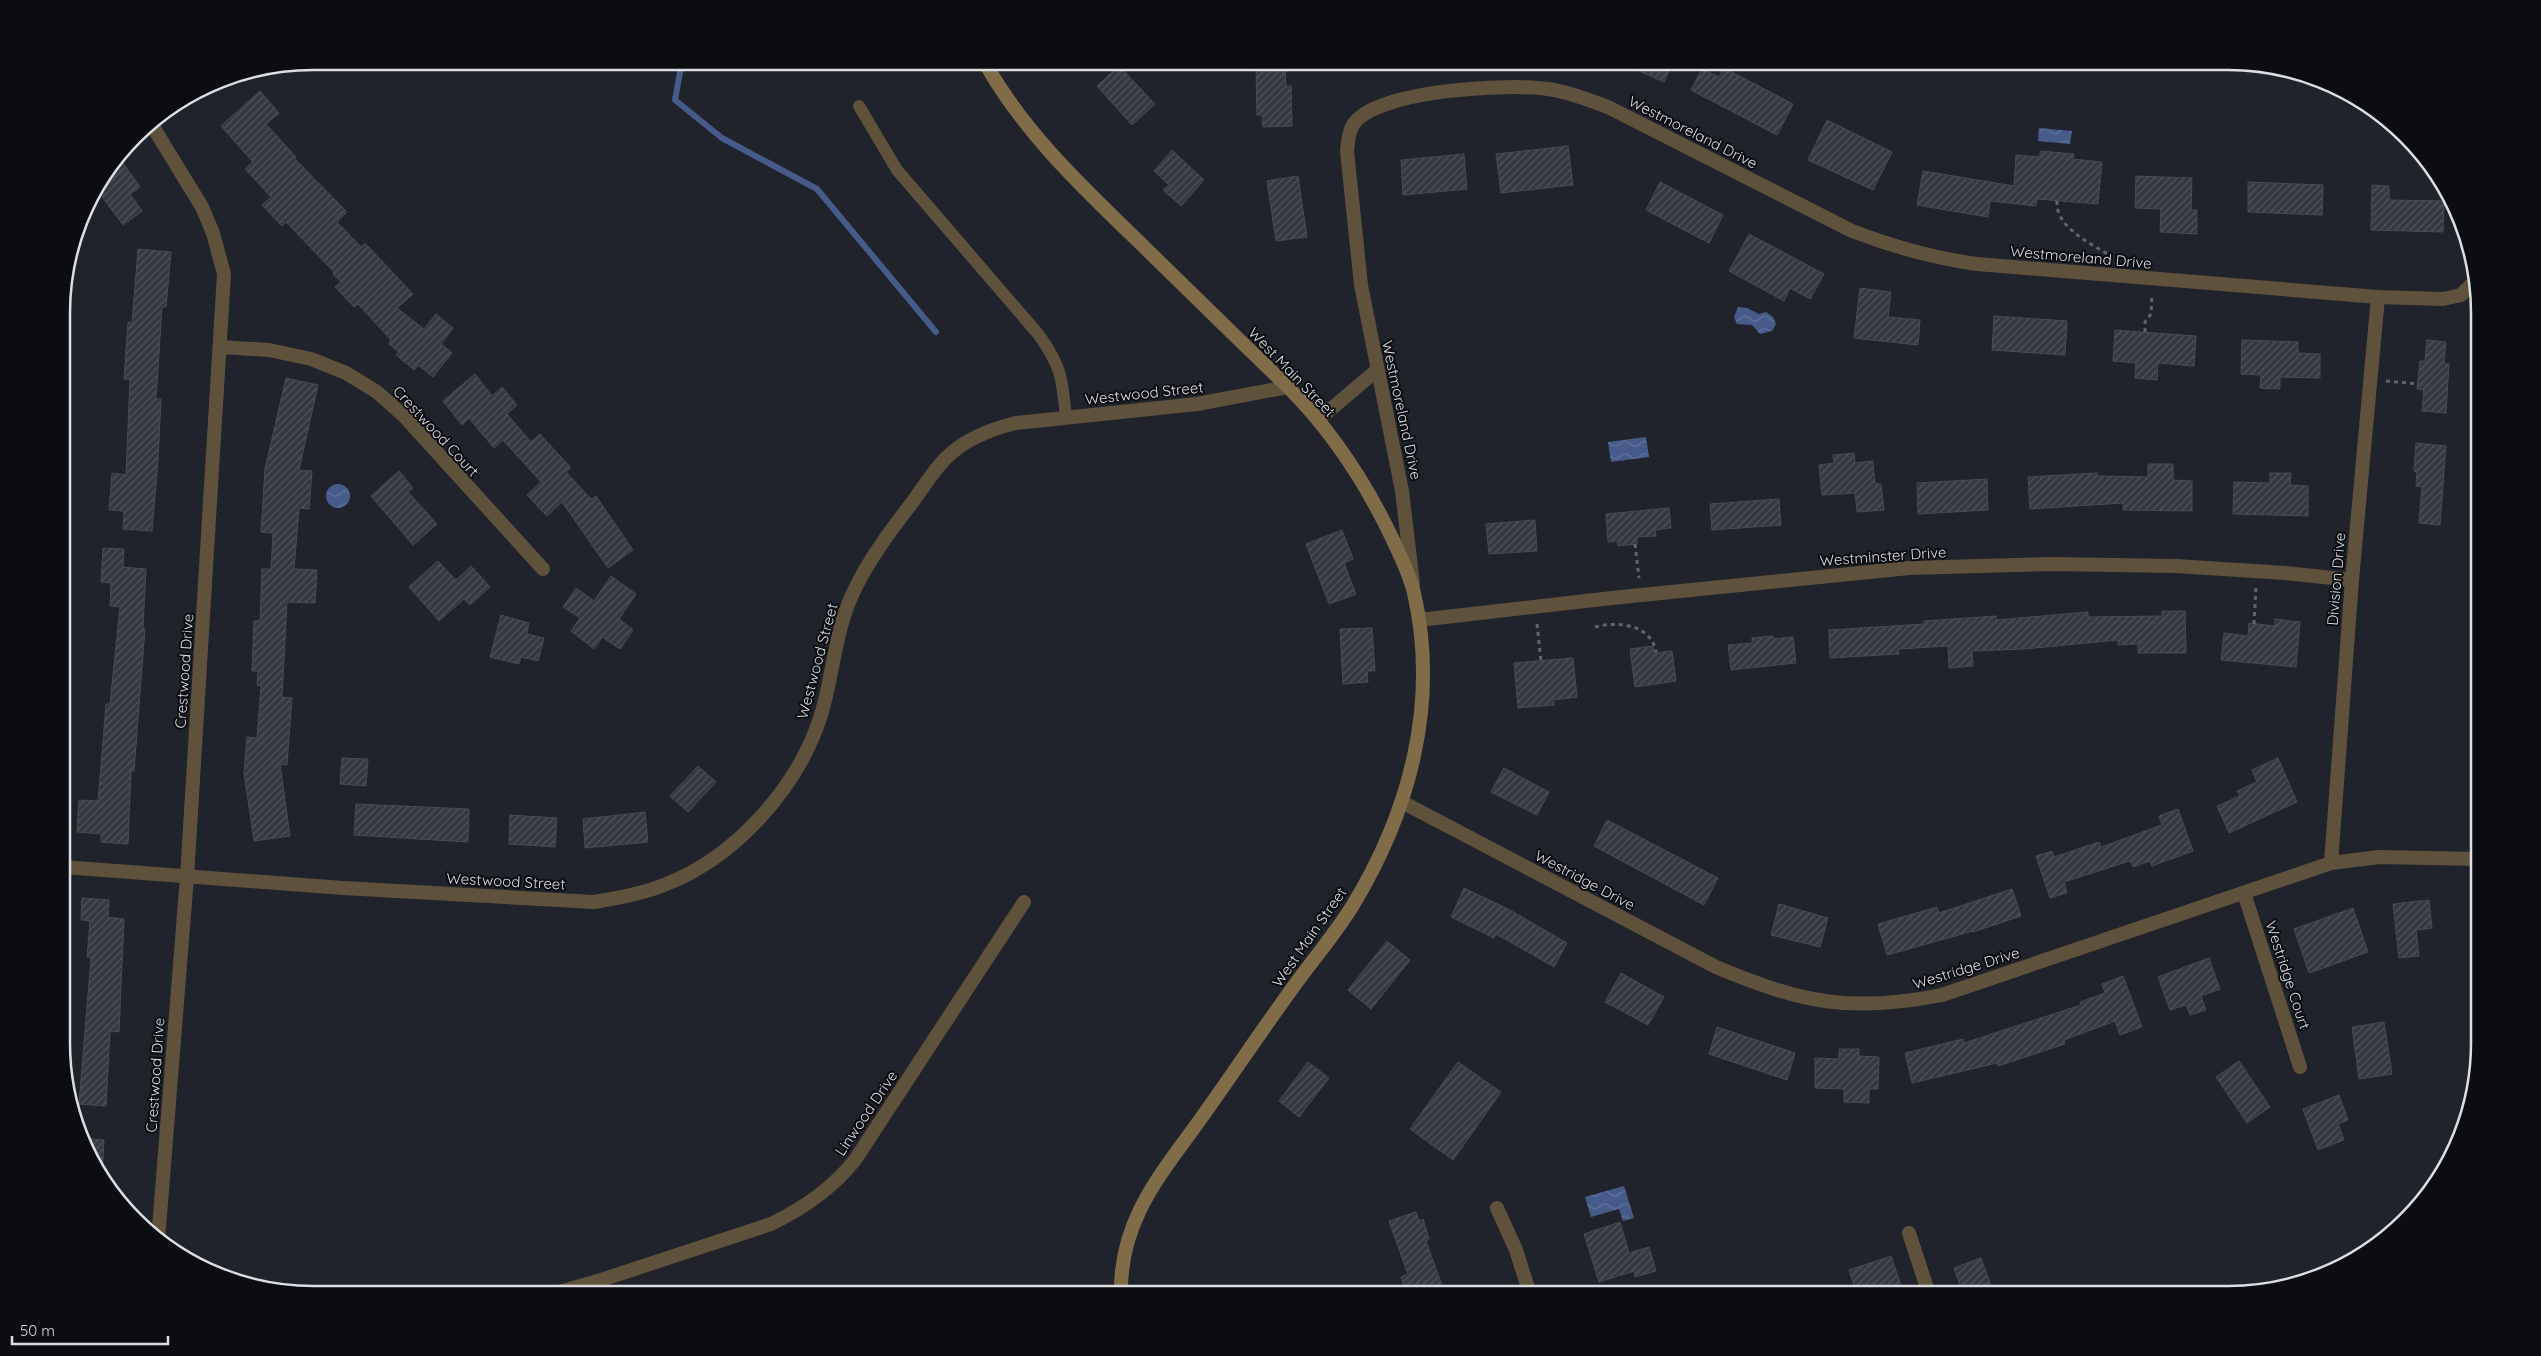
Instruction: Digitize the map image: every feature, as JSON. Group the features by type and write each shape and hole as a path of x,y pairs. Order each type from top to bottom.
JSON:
{"main road":[{"name":"West Main Street","path":"989,70 1004,95 1044,146 1318,420 1354,467 1376,505 1414,590 1419,620 1424,674 1422,715 1416,755 1402,802 1382,850 1354,904 1324,949 1290,991 1146,1193 1133,1221 1124,1251 1121,1286"}],"street":[{"name":"Westmoreland Drive","path":"1414,590 1402,491 1360,275 1350,187 1348,138 1353,125 1365,114 1384,105 1425,95 1471,88 1512,86 1547,89 1577,96 1610,108 1852,231 1893,247 1935,258 1977,264 2378,297 2444,299 2461,294 2469,287"},
{"name":"Crestwood Drive","path":"154,129 202,207 213,233 224,274 221,348 187,877 159,1231"},
{"name":"Division Drive","path":"2331,863 2352,580 2378,297"},
{"name":"Crestwood Court","path":"221,348 269,350 311,359 346,373 377,392 404,416 544,569"},
{"path":"1318,420 1377,370"},
{"name":"Westwood Street","path":"70,868 507,899 594,902 629,896 656,888 699,867 730,845 762,814 784,788 801,760 820,716 838,633 851,596 882,542 946,458 969,440 992,429 1016,422 1197,404 1288,388"},
{"name":"Westminster Drive","path":"1419,620 1640,595 1909,568 2053,564 2176,566 2352,580"},
{"name":"Westridge Drive","path":"1402,802 1716,967 1764,987 1800,998 1837,1004 1875,1005 1942,995 2331,863 2379,857 2471,859"},
{"name":"Westridge Court","path":"2244,893 2300,1067"},
{"name":"Linwood Drive","path":"580,1286 771,1224 796,1212 823,1194 855,1160 1024,902"},
{"path":"1497,1208 1516,1250 1527,1286"},
{"path":"1909,1233 1926,1286"}],"lane":[{"path":"859,106 897,170 1048,349 1061,374 1066,418"}],"path":[{"path":"2057,201 2056,209 2066,223 2081,238 2109,255"},
{"path":"2145,332 2145,322 2151,314 2152,293 2156,279"},
{"path":"2371,380 2418,384"},
{"path":"1635,544 1640,595"},
{"path":"2254,624 2256,571"},
{"path":"1535,608 1542,660"},
{"path":"1595,626 1613,624 1634,627 1648,635 1653,641 1656,652"}],"water":[{"path":"2039,128 2072,131 2070,144 2038,141"},
{"path":"1738,307 1747,308 1759,314 1766,312 1773,317 1776,324 1772,331 1760,334 1752,325 1737,324 1734,317"},
{"path":"1646,437 1649,457 1611,462 1608,442"},
{"path":"338,484 346,488 350,496 346,504 338,508 330,504 326,496 330,488"},
{"path":"1624,1186 1634,1218 1623,1221 1619,1209 1591,1217 1585,1197"}],"building":[{"path":"1115,70 1123,70 1155,104 1132,125 1097,86"},
{"path":"1256,70 1285,70 1286,86 1291,86 1292,126 1263,127 1262,115 1257,115"},
{"path":"1637,70 1669,70 1664,82"},
{"path":"1701,70 1719,77 1723,70 1728,70 1793,104 1777,135 1691,90"},
{"path":"260,91 279,113 266,124 296,157 294,158 347,212 337,222 361,247 365,243 413,294 397,308 424,329 436,314 453,328 441,344 452,353 433,377 418,365 414,370 396,355 399,352 389,344 391,340 358,304 354,307 335,287 341,282 333,274 334,272 286,222 282,226 262,205 271,197 245,169 253,162 221,126"},
{"path":"1827,120 1892,152 1873,190 1808,160"},
{"path":"1568,146 1573,185 1501,193 1496,154"},
{"path":"1172,150 1204,180 1181,206 1163,190 1169,185 1154,171"},
{"path":"2040,151 2074,154 2073,159 2102,162 2098,204 2037,199 2036,206 1990,201 1988,217 1917,205 1923,171 2014,186 2016,155 2040,157"},
{"path":"1464,154 1467,189 1403,195 1401,160"},
{"path":"122,162 140,187 130,194 142,211 123,225 101,195"},
{"path":"1298,176 1307,237 1276,241 1267,181"},
{"path":"2136,176 2192,178 2191,210 2197,210 2197,234 2160,232 2161,209 2135,208"},
{"path":"1660,182 1723,215 1709,243 1646,210"},
{"path":"2248,182 2323,185 2322,215 2248,212"},
{"path":"2372,185 2389,186 2389,200 2444,202 2443,232 2371,230"},
{"path":"1749,234 1824,274 1810,299 1790,288 1784,301 1729,271"},
{"path":"138,249 171,252 166,307 162,307 156,399 161,399 152,531 123,529 124,511 109,510 112,473 126,475 130,380 124,379 128,322 132,323"},
{"path":"1860,288 1891,292 1888,317 1920,320 1918,345 1854,338"},
{"path":"1994,316 2067,321 2065,355 1992,350"},
{"path":"2115,330 2196,336 2194,366 2158,363 2157,380 2135,378 2136,363 2113,361"},
{"path":"2242,340 2298,342 2298,353 2320,354 2320,378 2280,377 2280,389 2260,388 2261,375 2241,374"},
{"path":"2427,340 2446,342 2444,363 2449,364 2446,413 2422,411 2424,390 2417,389 2420,361 2425,361"},
{"path":"475,374 492,396 502,387 517,405 507,414 531,442 540,434 571,468 566,472 591,499 596,496 633,550 608,568 562,502 547,516 527,495 541,482 503,440 494,448 469,418 462,425 443,401"},
{"path":"286,378 318,385 299,470 312,471 309,509 299,508 294,569 317,570 315,603 287,602 282,697 292,698 287,765 280,764 290,836 254,841 244,773 247,737 257,738 261,686 257,685 258,671 252,671 254,621 260,621 262,569 271,569 273,533 261,532 265,469"},
{"path":"2416,443 2446,446 2440,525 2419,523 2422,487 2416,486 2417,472 2414,471"},
{"path":"1854,453 1855,463 1873,461 1875,484 1881,484 1884,510 1857,512 1855,493 1822,495 1819,465 1834,463 1833,455"},
{"path":"2148,464 2173,464 2173,480 2192,481 2192,511 2123,510 2123,503 2030,509 2028,477 2097,473 2098,476 2148,477"},
{"path":"399,471 413,488 408,492 437,524 413,545 371,496"},
{"path":"2270,473 2291,473 2290,485 2308,486 2308,516 2233,514 2234,482 2270,483"},
{"path":"1987,479 1988,510 1918,514 1917,483"},
{"path":"1779,499 1781,525 1712,530 1710,504"},
{"path":"1669,508 1671,528 1655,530 1656,536 1637,537 1637,544 1618,546 1617,541 1608,542 1606,514"},
{"path":"1535,520 1537,551 1489,554 1486,524"},
{"path":"1342,530 1353,559 1344,563 1356,594 1329,604 1306,544"},
{"path":"103,548 124,549 123,567 146,569 143,629 145,629 134,771 131,771 128,844 101,842 101,834 77,832 79,800 98,801 106,704 110,704 120,607 110,606 111,583 101,582"},
{"path":"438,561 456,580 471,566 490,587 470,605 464,599 439,621 409,587"},
{"path":"611,576 636,594 619,619 633,630 620,649 602,637 594,649 571,631 580,618 563,607 576,588 594,601"},
{"path":"2162,611 2185,611 2186,653 2138,653 2138,644 2118,645 2118,640 2024,649 1972,651 1973,666 1949,668 1948,646 1898,649 1899,654 1830,658 1829,630 1924,624 1924,621 1996,616 1996,620 2088,612 2088,617 2162,616"},
{"path":"501,615 529,623 527,634 544,638 538,661 521,657 519,664 490,657"},
{"path":"2275,619 2300,622 2296,667 2221,660 2224,633 2248,636 2249,623 2275,626"},
{"path":"1372,628 1375,671 1367,671 1368,682 1343,684 1340,629"},
{"path":"1773,636 1774,639 1793,637 1796,663 1731,670 1728,645 1752,643 1752,638"},
{"path":"1653,646 1654,653 1672,651 1676,681 1635,687 1630,649"},
{"path":"1573,658 1577,697 1553,700 1554,705 1518,708 1514,663"},
{"path":"342,758 368,759 366,786 340,784"},
{"path":"2278,758 2297,802 2229,833 2217,806 2240,796 2237,791 2257,782 2252,770"},
{"path":"698,766 716,782 688,812 670,796"},
{"path":"1504,768 1549,792 1537,815 1491,792"},
{"path":"356,804 469,809 468,842 354,835"},
{"path":"2178,809 2193,851 2152,866 2150,861 2133,867 2130,861 2064,882 2067,893 2050,898 2036,856 2052,851 2054,857 2099,842 2101,847 2162,825 2159,816"},
{"path":"645,812 648,842 585,848 583,819"},
{"path":"510,815 557,818 555,847 509,844"},
{"path":"1607,820 1718,878 1704,905 1594,846"},
{"path":"1464,888 1508,909 1567,943 1554,967 1496,934 1494,938 1451,917"},
{"path":"2012,889 2021,916 1973,932 1887,955 1878,924 1937,907 1939,913"},
{"path":"82,898 109,900 108,917 124,919 119,1032 110,1031 106,1106 79,1104 91,958 87,957 90,921 81,920"},
{"path":"2429,900 2432,928 2416,930 2419,956 2399,958 2393,904"},
{"path":"1779,904 1828,918 1820,947 1771,935"},
{"path":"2353,908 2368,952 2309,973 2294,929"},
{"path":"1387,941 1410,960 1371,1009 1348,990"},
{"path":"2209,958 2220,989 2201,996 2206,1010 2190,1015 2186,1005 2170,1010 2158,977"},
{"path":"1621,973 1664,997 1648,1025 1605,1002"},
{"path":"2123,976 2142,1027 2120,1035 2115,1021 2064,1040 2065,1044 1998,1066 1997,1063 1912,1083 1905,1053 1963,1039 1964,1043 2081,1005 2080,1002 2105,993 2102,984"},
{"path":"2384,1022 2392,1074 2359,1079 2352,1027"},
{"path":"1717,1027 1795,1053 1787,1080 1709,1054"},
{"path":"1839,1049 1859,1049 1859,1056 1879,1057 1878,1089 1869,1089 1869,1103 1844,1102 1844,1089 1815,1088 1815,1058 1839,1059"},
{"path":"2239,1061 2270,1107 2247,1123 2216,1077"},
{"path":"1308,1062 1329,1078 1299,1117 1279,1101"},
{"path":"1458,1062 1501,1092 1453,1160 1410,1129"},
{"path":"2339,1095 2348,1120 2338,1124 2344,1140 2318,1150 2303,1109"},
{"path":"90,1139 104,1140 103,1164"},
{"path":"1416,1212 1419,1221 1423,1219 1429,1239 1426,1241 1442,1286 1404,1286 1401,1277 1408,1274 1389,1221"},
{"path":"1620,1222 1629,1253 1649,1247 1656,1271 1635,1277 1634,1271 1599,1282 1584,1234"},
{"path":"1891,1256 1901,1286 1868,1286 1867,1284 1854,1286 1849,1270"},
{"path":"1981,1258 1991,1286 1960,1286 1954,1268"}],"waterway":[{"path":"680,70 675,100 722,138 817,189 936,332"}]}
